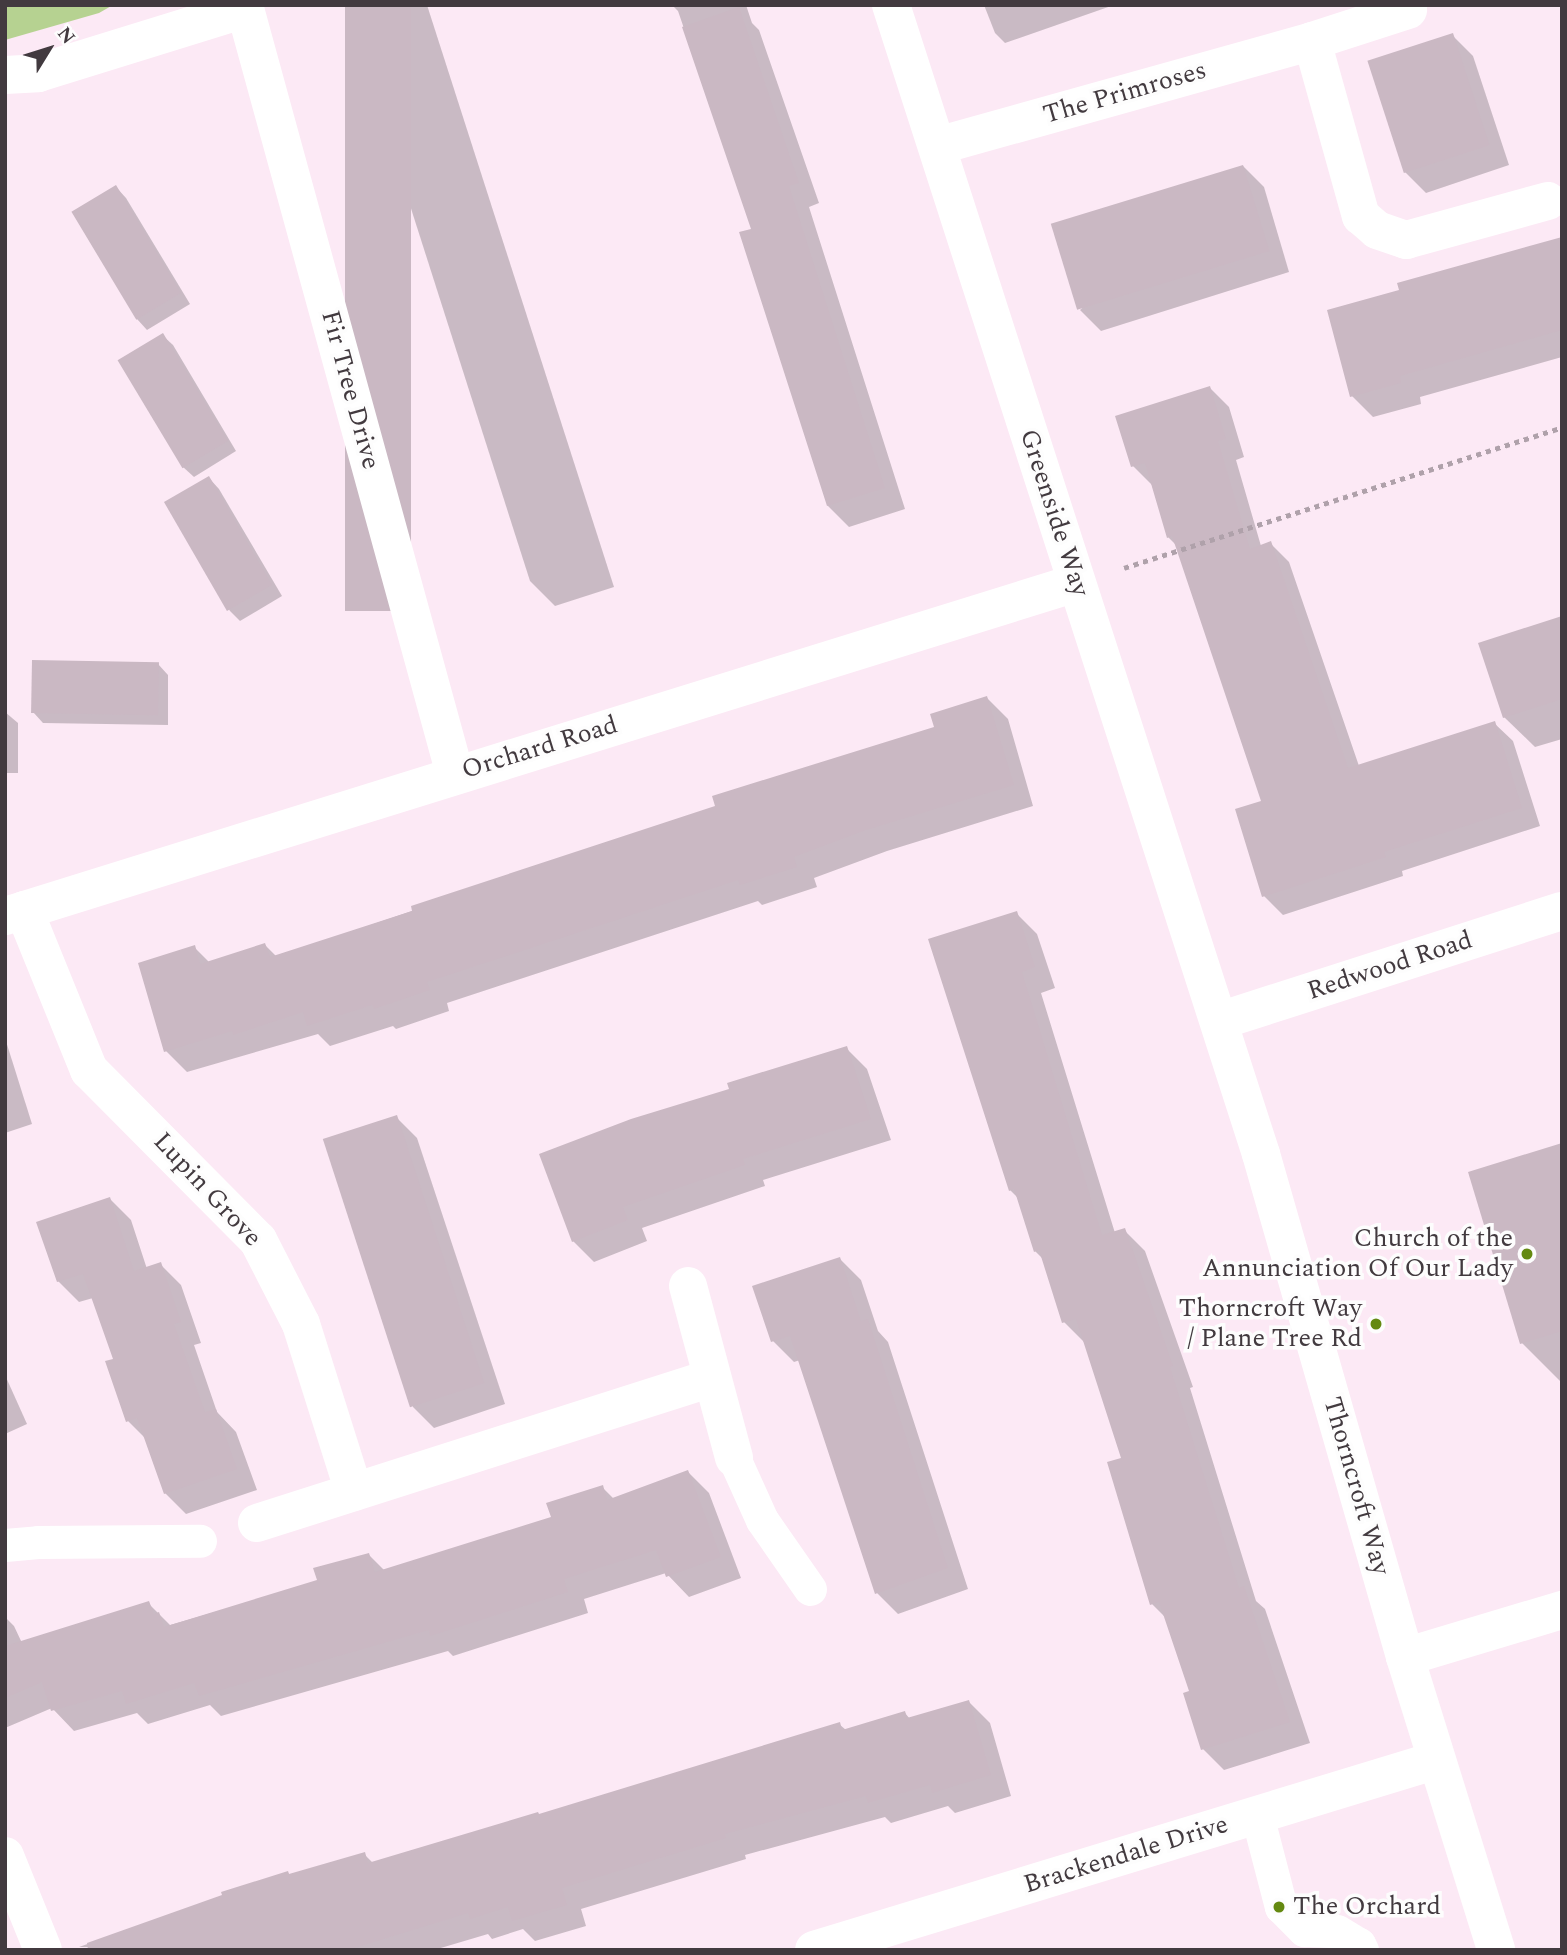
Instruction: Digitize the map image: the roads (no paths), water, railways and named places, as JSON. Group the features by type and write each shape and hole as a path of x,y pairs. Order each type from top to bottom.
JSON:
{"street":[{"name":"Greenside Way","path":"891,5 1219,1021"},
{"path":"5,75 38,74 245,7"},
{"name":"Fir Tree Drive","path":"245,7 456,774"},
{"name":"The Primroses","path":"937,146 1312,41 1408,10"},
{"path":"1312,41 1361,216 1377,230 1406,240 1548,201"},
{"name":"Orchard Road","path":"14,913 1076,583"},
{"name":"Redwood Road","path":"1219,1021 1562,911"},
{"name":"Lupin Grove","path":"14,913 89,1070 258,1240 301,1324 354,1492"},
{"name":"Thorncroft Way","path":"1219,1021 1265,1168 1405,1657 1496,1950"},
{"path":"688,1286 710,1378 734,1458"},
{"path":"257,1523 710,1378"},
{"path":"1405,1657 1562,1610"},
{"name":"Brackendale Drive","path":"814,1950 1437,1760"},
{"path":"5,1856 43,1950"}],"lane":[{"path":"734,1458 762,1520 810,1589"},
{"path":"5,1545 37,1542 200,1541"},
{"path":"1257,1815 1281,1907 1304,1930 1338,1931 1359,1944 1362,1950"}],"place":[{"name":"Church of the Annunciation Of Our Lady","path":"1527,1254"},
{"name":"Thorncroft Way / Plane Tree Rd","path":"1376,1324"},
{"name":"The Orchard","path":"1279,1907"}]}
